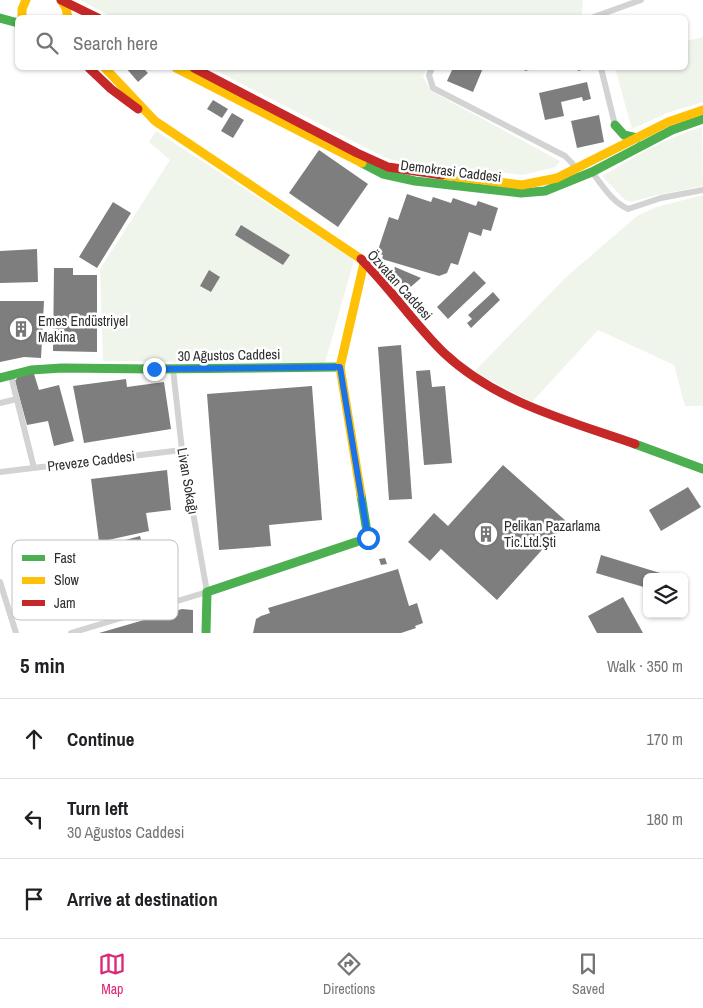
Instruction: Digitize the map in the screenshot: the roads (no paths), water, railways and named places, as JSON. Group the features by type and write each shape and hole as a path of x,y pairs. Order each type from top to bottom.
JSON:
{"main road":[{"path":"22,15 22,9 26,0"},
{"path":"61,0 68,15"},
{"path":"61,0 92,15"},
{"path":"0,18 15,22"},
{"path":"91,70 122,99 155,121"},
{"name":"Özvatan Caddesi","path":"107,70 155,121 348,250 364,263 424,332 449,358 470,374 527,405 703,469"},
{"name":"Demokrasi Caddesi","path":"180,70 383,174 396,178 521,194 545,191 559,186 592,172 672,130 703,119"},
{"name":"Demokrasi Caddesi","path":"198,70 374,162 400,170 522,185 547,182 576,170 677,118 703,110"},
{"path":"615,125 625,136 638,138"},
{"path":"612,151 616,142 615,125"},
{"path":"206,633 207,592 368,538 340,367 364,263"},
{"name":"30 Ağustos Caddesi","path":"0,378 31,370 62,368 340,367"}],"street":[{"path":"599,15 641,0"},
{"path":"431,70 429,75 433,88 565,156 572,162 576,170"},
{"path":"601,70 615,125"},
{"path":"592,172 615,200 621,206 628,209 662,198 703,190"},
{"name":"Livan Sokağı","path":"173,369 182,450 207,592"},
{"path":"11,376 34,468"},
{"path":"0,403 16,399"},
{"name":"Preveze Caddesi","path":"0,472 182,450"},
{"path":"0,582 16,633"},
{"path":"178,601 207,592"},
{"path":"71,633 114,620"}],"place":[{"name":"Emes Endüstriyel Makina","path":"21,329"},
{"name":"Pelikan Pazarlama Tic.Ltd.Şti","path":"486,534"}]}
